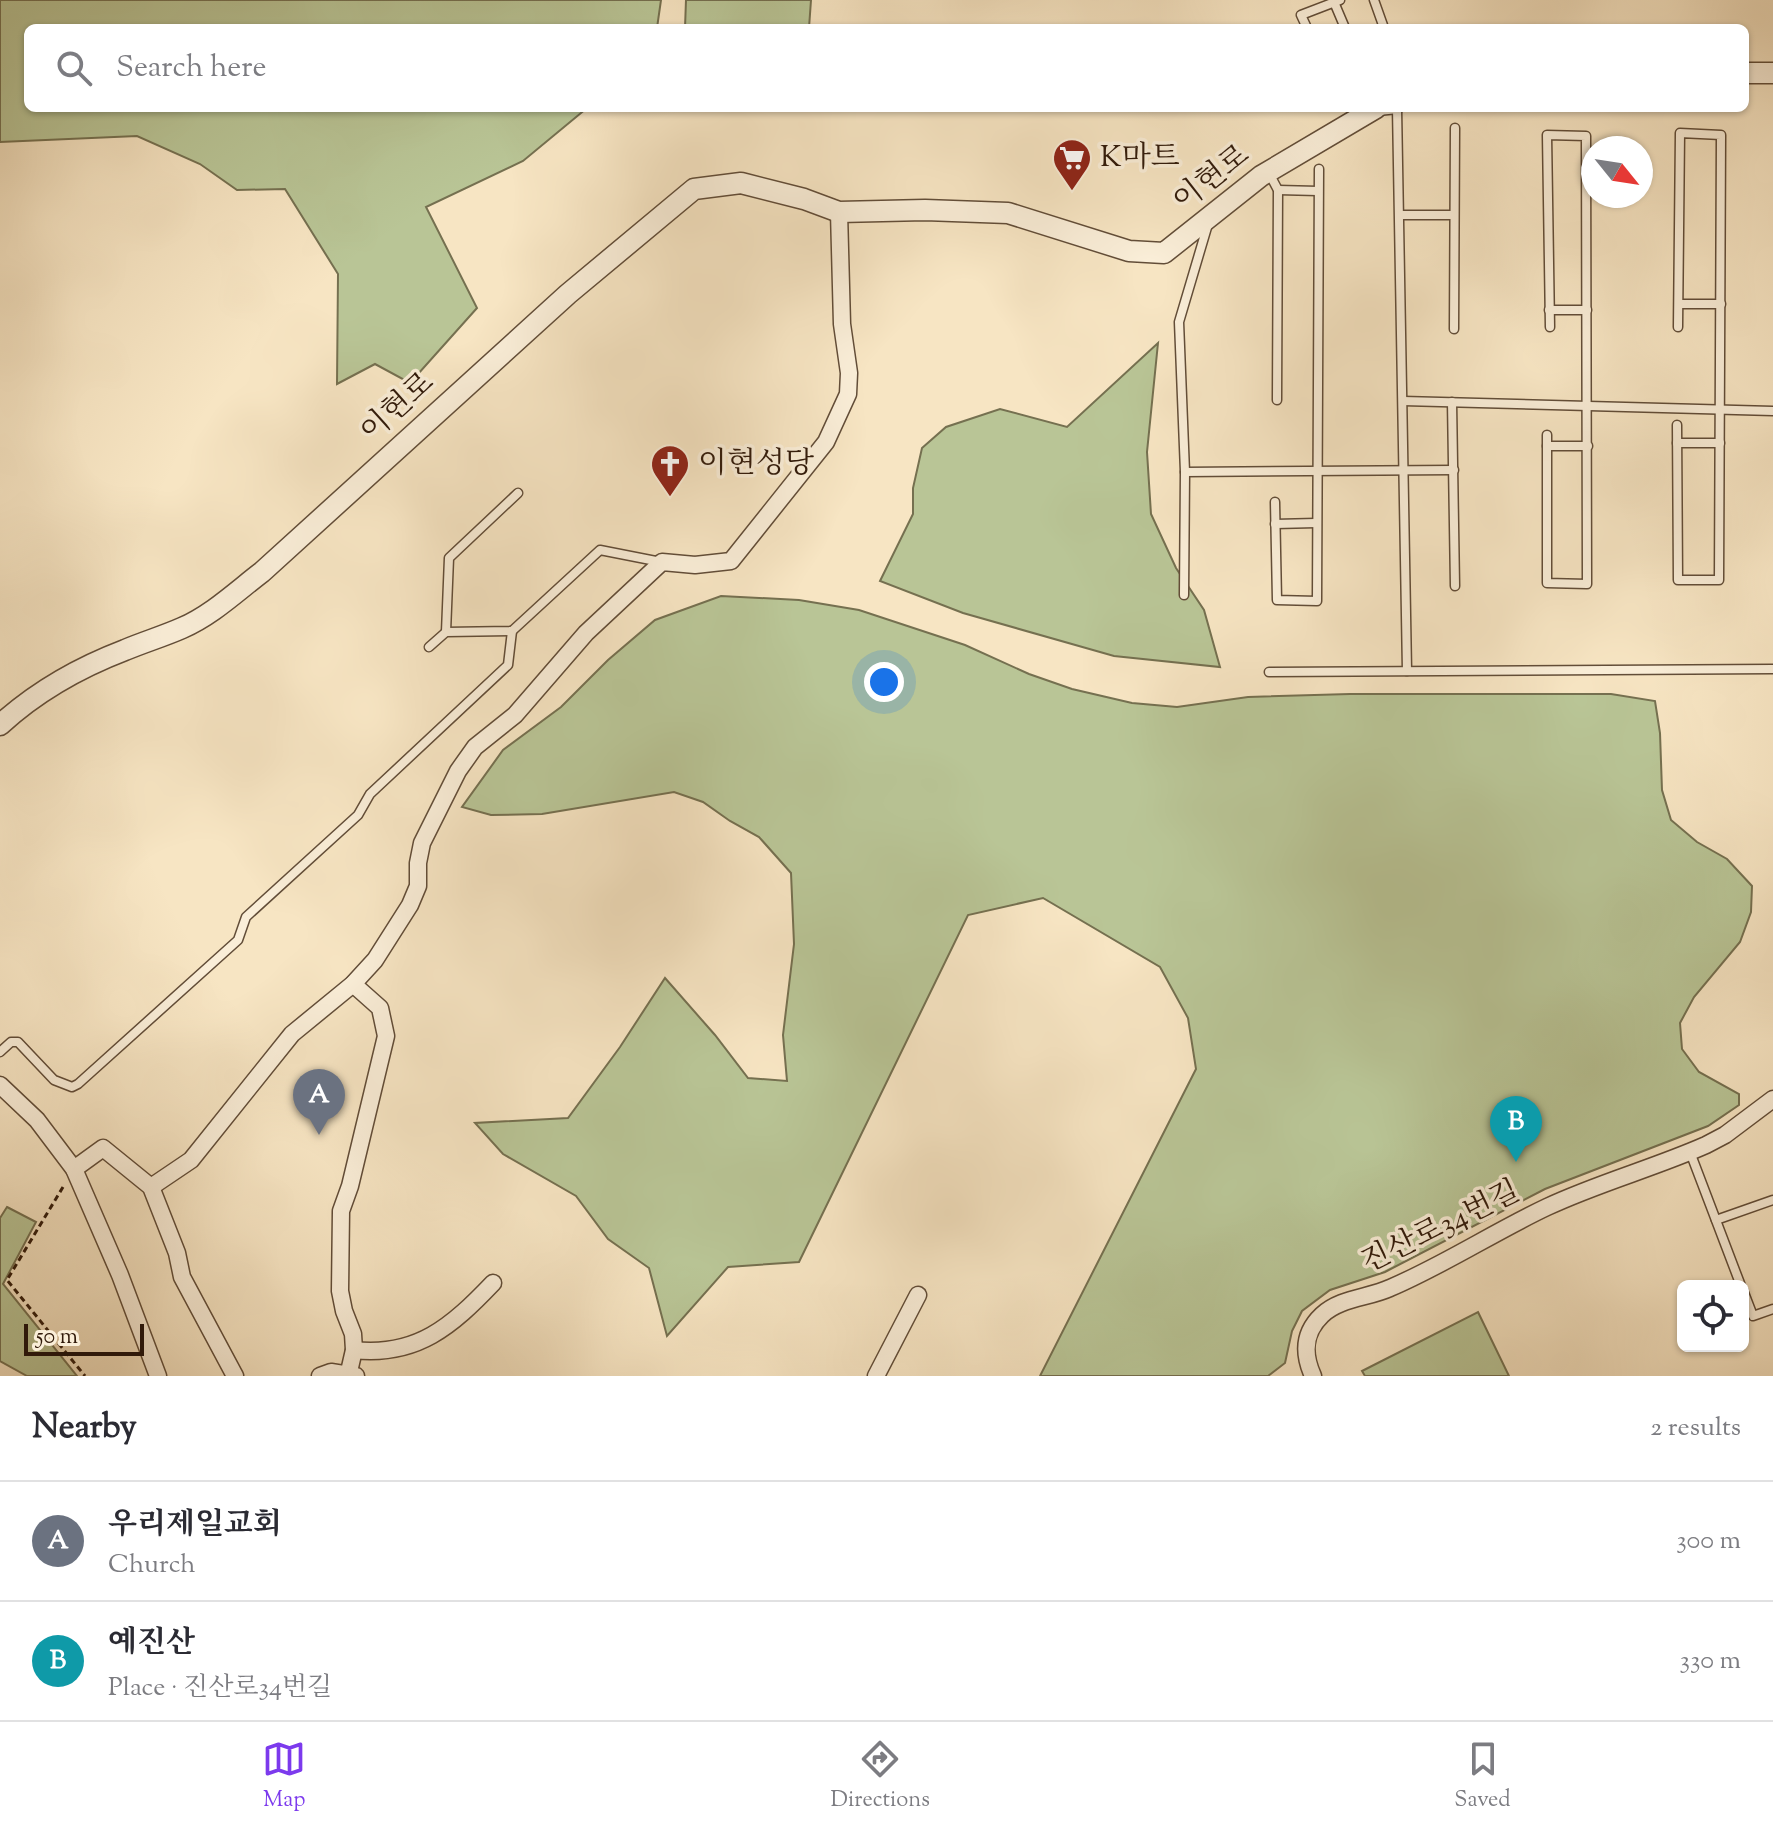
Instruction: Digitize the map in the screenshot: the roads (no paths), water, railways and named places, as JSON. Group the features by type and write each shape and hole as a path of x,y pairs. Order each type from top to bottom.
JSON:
{"street":[{"path":"1749,73 1773,73"},
{"name":"이현로","path":"0,725 44,689 63,678 183,628 224,603 568,294 694,189 741,183 804,199 839,212 925,210 1008,213 1129,251 1164,253 1261,176 1369,112"},
{"path":"151,1187 191,1160 292,1034 353,984 375,960 410,905 418,886 422,843 458,771 475,747 515,715 586,633 662,562 695,565 731,561 826,442 848,394 849,373 842,324 839,212"},
{"path":"320,1376 331,1372 351,1375 353,1334 340,1291 341,1211 350,1186 386,1036 380,1008 353,984"},
{"path":"0,1085 37,1120 74,1169 120,1275 158,1376"},
{"name":"진산로34번길","path":"1313,1376 1306,1360 1306,1344 1317,1322 1335,1306 1388,1289 1548,1207 1690,1152 1725,1135 1773,1099"},
{"path":"74,1169 103,1148 151,1187 177,1253 182,1277 235,1376"},
{"path":"354,1350 389,1350 431,1335 455,1322 493,1283"},
{"path":"876,1376 918,1295"}],"lane":[{"path":"1374,0 1383,24"},
{"path":"1305,24 1301,15 1337,1 1344,24"},
{"path":"1184,595 1185,472 1179,322 1208,223 1270,175 1372,112"},
{"path":"1398,112 1407,671"},
{"path":"1454,329 1455,128"},
{"path":"1677,425 1678,580 1719,580 1721,135 1680,133 1678,327"},
{"path":"1547,435 1547,583 1587,584 1586,136 1547,135 1550,327"},
{"path":"1275,502 1277,600 1317,601 1319,169"},
{"path":"1270,175 1278,190 1277,400"},
{"path":"1278,190 1318,191"},
{"path":"1400,215 1454,215"},
{"path":"1680,304 1721,304"},
{"path":"1549,310 1587,310"},
{"path":"1403,401 1773,411"},
{"path":"1452,402 1455,586"},
{"path":"1677,443 1720,443"},
{"path":"1547,446 1588,446"},
{"path":"1185,472 1454,470"},
{"path":"446,632 449,558 518,493"},
{"path":"1275,524 1316,523"},
{"path":"0,1052 11,1042 18,1042 54,1080 72,1087 78,1084 238,940 246,917 358,815 370,794 508,665 512,631 600,550 662,562"},
{"path":"429,647 446,632 512,631"},
{"path":"1269,672 1773,669"},
{"path":"1690,1152 1739,1280"},
{"path":"1716,1220 1773,1200"},
{"path":"1749,1306 1753,1316 1773,1309"}],"place":[{"name":"K마트","path":"1072,192"},
{"name":"이현성당","path":"670,498"},
{"name":"우리제일교회","path":"319,1135"},
{"name":"예진산","path":"1516,1162"}]}
